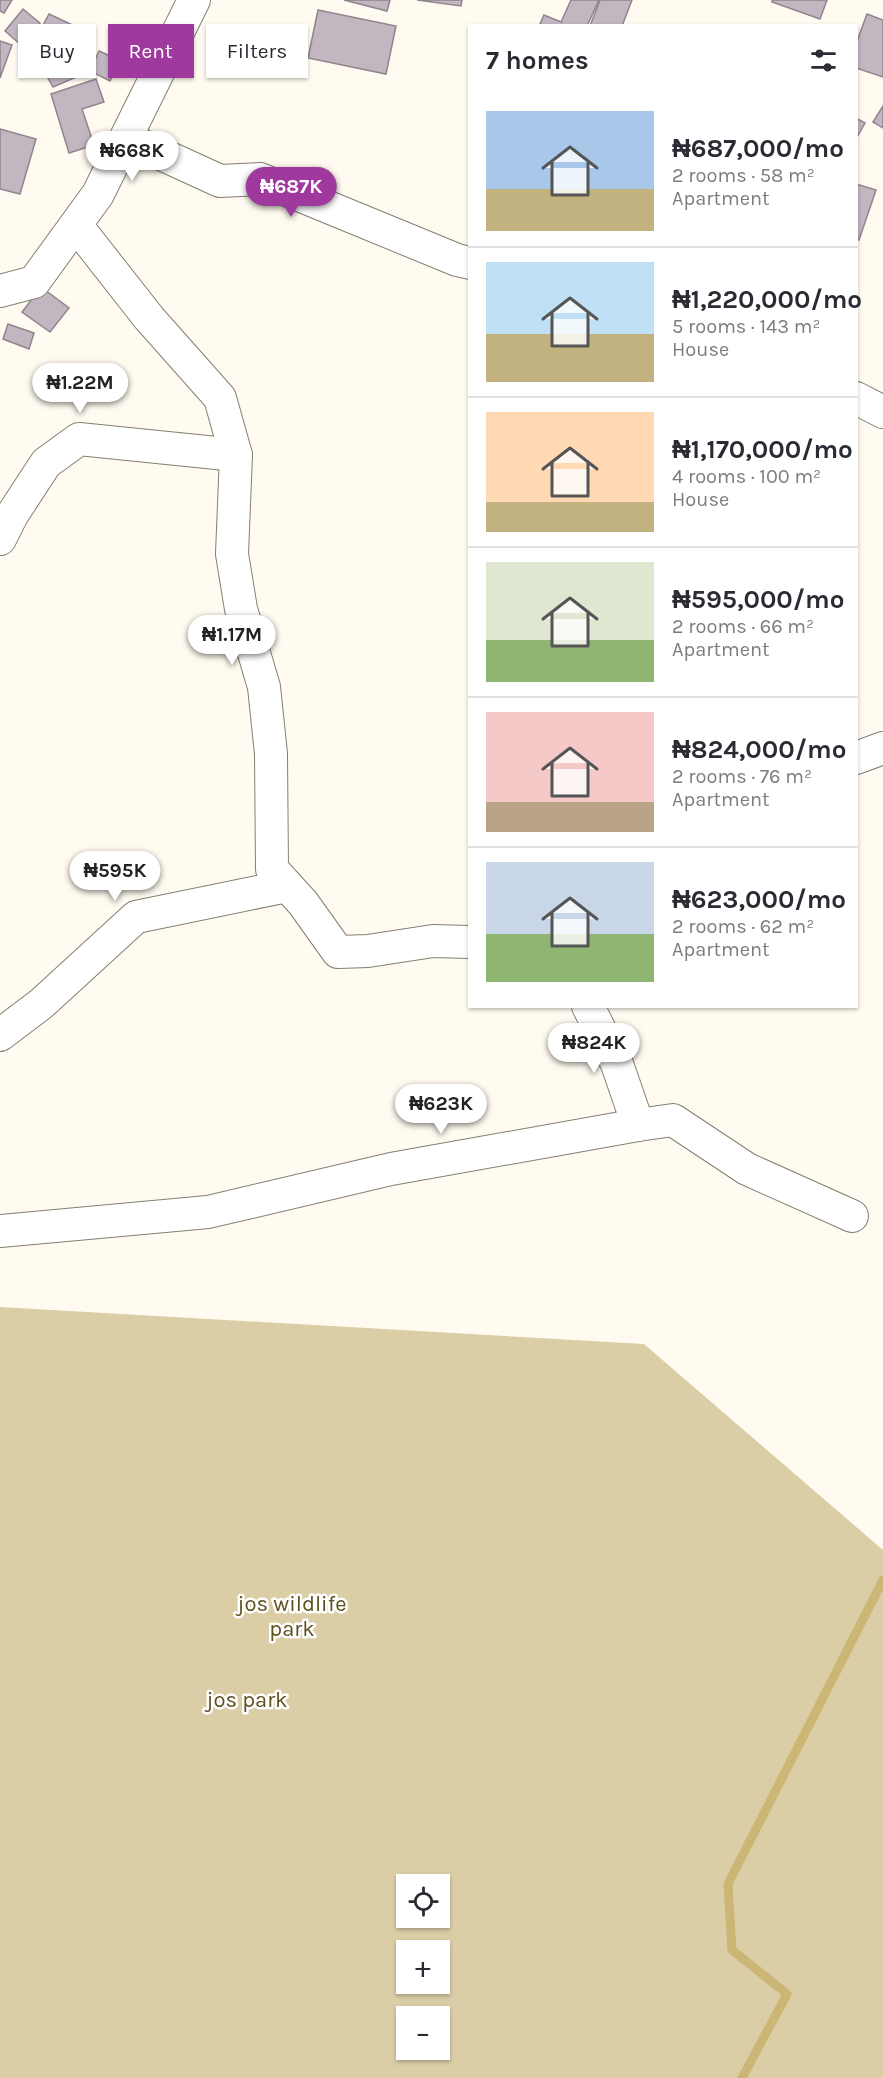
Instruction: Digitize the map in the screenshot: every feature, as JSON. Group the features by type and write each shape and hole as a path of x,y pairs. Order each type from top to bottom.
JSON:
{"street":[{"path":"0,291 34,282 98,194 194,0"},
{"path":"126,138 220,181 260,179 456,260 468,263"},
{"path":"76,225 149,318 220,398 236,455 232,554 241,609 264,687 271,754 272,869 303,903 338,952 368,951 433,941 468,942"},
{"path":"858,399 883,412"},
{"path":"0,539 12,515 46,463 79,439 236,455"},
{"path":"858,757 883,748"},
{"path":"0,1035 42,1004 136,917 287,886"},
{"path":"589,1008 617,1064 638,1125"},
{"path":"0,1231 208,1212 391,1168 673,1120 747,1169 852,1216"}],"green space":[{"name":"jos wildlife park","path":"0,1307 644,1344 883,1550 883,2078 0,2078"}],"building":[{"path":"0,0 12,0 4,13 0,11"},
{"path":"344,0 390,0 387,11"},
{"path":"417,0 462,0 461,6"},
{"path":"571,0 599,0 588,24 540,24 544,15 561,22"},
{"path":"600,0 632,0 623,24 591,24"},
{"path":"772,0 827,0 820,19 772,2"},
{"path":"23,9 40,23 18,24 18,42 5,31"},
{"path":"318,10 396,26 386,74 308,58"},
{"path":"49,14 70,24 44,24"},
{"path":"867,14 883,20 883,77 858,69 858,39"},
{"path":"0,41 12,45 0,78"},
{"path":"99,51 108,55 110,81 96,74 96,58"},
{"path":"48,78 74,78 53,87"},
{"path":"96,79 104,102 82,109 94,145 69,153 51,94"},
{"path":"883,106 883,128 873,122"},
{"path":"858,119 865,123 858,135"},
{"path":"0,129 36,139 20,194 0,189"},
{"path":"858,185 876,190 858,240"},
{"path":"41,287 69,308 50,332 22,312"},
{"path":"8,324 34,333 29,349 3,339"}],"waterway":[{"path":"742,2078 787,1994 732,1950 728,1884 883,1580"}],"park label":[{"name":"jos park","path":"247,1699"}]}
